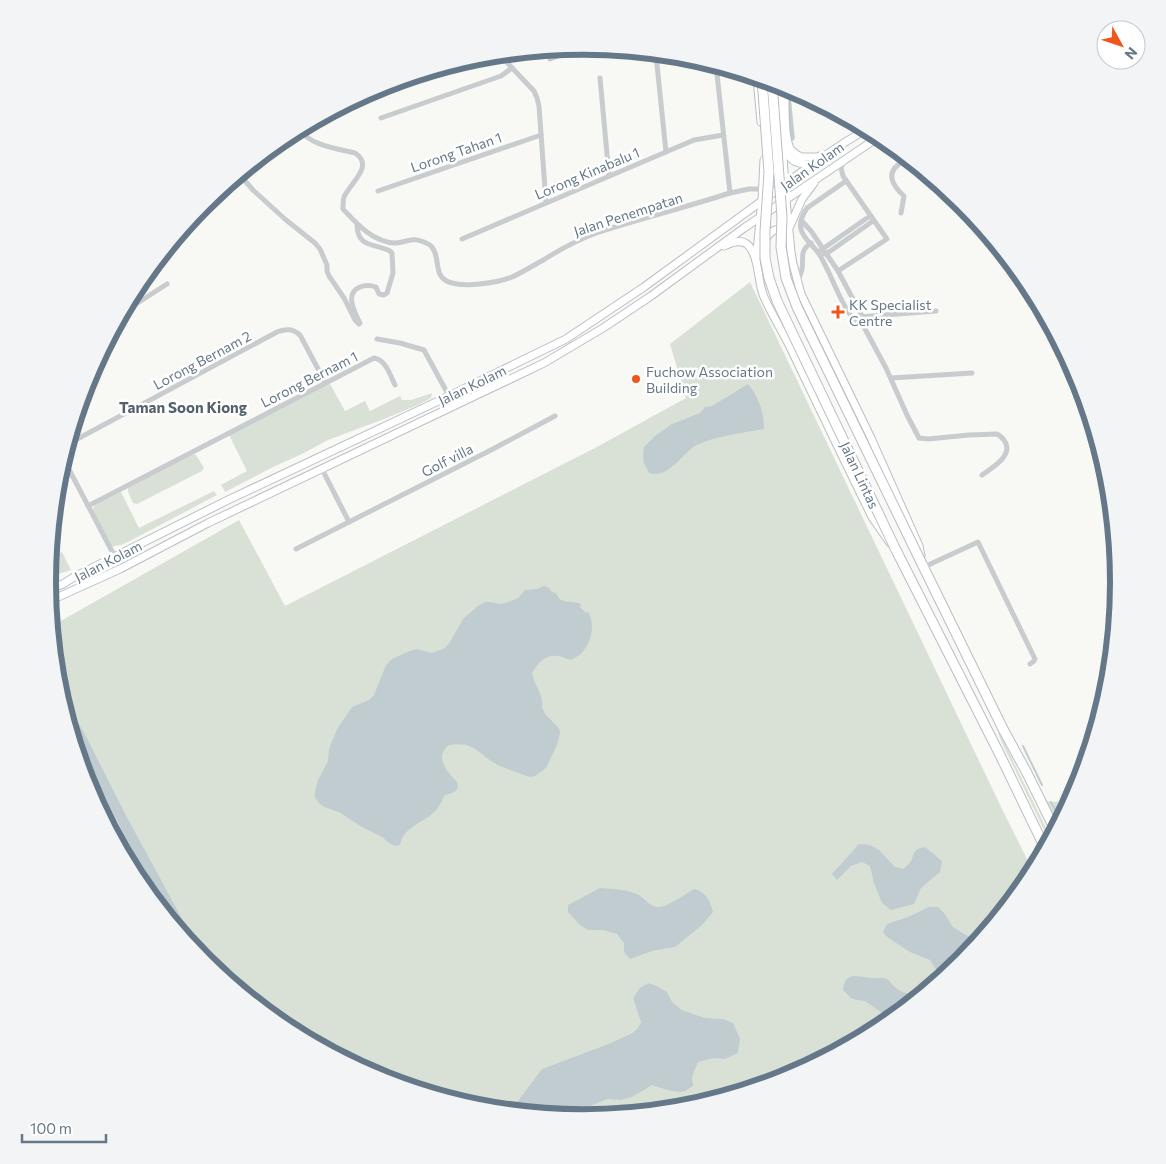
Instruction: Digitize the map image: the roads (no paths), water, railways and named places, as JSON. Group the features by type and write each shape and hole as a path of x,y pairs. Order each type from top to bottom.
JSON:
{"highway":[{"name":"Jalan Lintas","path":"763,87 769,172 765,258 777,301 895,548 1042,841"},
{"name":"Jalan Lintas","path":"773,91 782,216 781,247 786,278 797,307 1003,729 1052,823"},
{"path":"1000,755 993,734 998,728 1003,729"}],"main road":[{"path":"756,262 765,164 758,85"},
{"path":"780,93 791,252"},
{"path":"784,95 787,141 791,149 801,158 817,157 831,152"},
{"name":"Jalan Kolam","path":"56,587 228,500 566,339 644,287 811,165 859,134"},
{"name":"Jalan Kolam","path":"56,599 120,569 208,523 544,363 651,296 738,232 872,141"},
{"path":"783,149 792,161 811,165"},
{"path":"790,226 802,198 819,177"},
{"path":"718,233 734,226 739,228 738,232"},
{"path":"758,251 771,231 777,228 785,232 791,252"},
{"path":"710,253 729,244 742,242 751,249 756,262 763,296 872,517 884,536 895,548"},
{"name":"Jalan Lintas","path":"791,252 792,264 801,294 886,471 919,546 923,566"},
{"path":"350,442 361,443 364,448"},
{"path":"56,584 74,577"},
{"name":"Jalan Kolam","path":"57,601 65,594"}],"street":[{"path":"550,59 559,56"},
{"path":"506,61 534,92 537,98 546,203"},
{"path":"657,61 666,152"},
{"path":"381,118 501,76 512,68"},
{"path":"717,72 730,193"},
{"path":"600,78 609,176"},
{"name":"Jalan Penempatan","path":"305,135 321,145 354,153 362,161 361,174 355,179 343,198 343,209 357,224 370,235 382,240 395,243 419,239 432,247 435,253 438,272 443,279 451,283 476,285 510,278 576,241 599,232 730,193 749,189 763,189"},
{"name":"Lorong Tahan 1","path":"378,191 541,135"},
{"name":"Lorong Kinabalu 1","path":"462,239 694,140 723,135"},
{"path":"838,270 887,239 841,172 840,168 846,158"},
{"path":"901,213 904,196 893,184 892,178 893,171 902,162"},
{"path":"244,179 286,220 320,249 327,265 329,276 359,324 352,300 352,293 357,288 368,285 376,287 379,294 384,295 387,293 393,273 392,253 390,250 374,246 359,238 357,224"},
{"path":"846,181 807,208 801,220 800,228 803,235 819,254 849,313 864,327"},
{"path":"819,254 872,219"},
{"path":"801,220 838,270 862,316 864,327 891,378 919,438 997,434 1005,440 1007,450 1001,461 982,475"},
{"path":"798,282 803,252 811,243"},
{"path":"136,304 167,284"},
{"path":"854,319 862,316 936,312"},
{"name":"Lorong Bernam 2","path":"76,440 284,330 293,330 300,335 325,382"},
{"path":"377,339 424,350 449,396"},
{"name":"Lorong Bernam 1","path":"88,506 374,358 379,358 384,363 395,385"},
{"path":"891,378 972,373"},
{"name":"Golf villa","path":"296,549 555,416"},
{"path":"69,469 115,557"},
{"path":"322,469 349,522"},
{"path":"923,566 978,542 1035,659 1030,664"}],"waterway":[{"path":"788,96 792,138"},
{"path":"1023,746 1042,785"},
{"path":"1051,802 1057,813"}],"place":[{"name":"KK Specialist Centre","path":"838,312"},
{"name":"Fuchow Association Building","path":"636,379"}],"district":[{"name":"Taman Soon Kiong","path":"183,407"}]}
